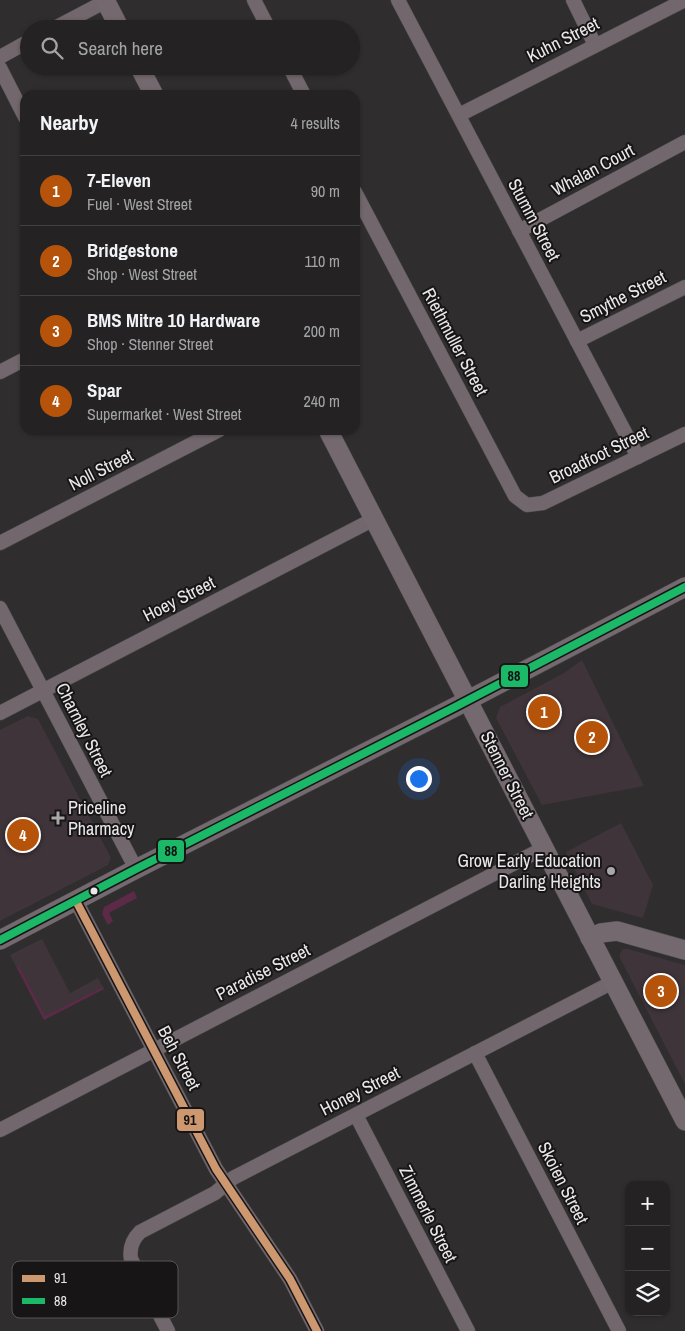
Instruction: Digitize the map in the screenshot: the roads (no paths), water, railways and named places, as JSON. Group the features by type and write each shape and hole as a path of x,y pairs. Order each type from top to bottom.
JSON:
{"main road":[{"path":"105,0 115,20"},
{"path":"144,75 152,90"},
{"name":"Stenner Street","path":"331,435 685,1121"},
{"path":"0,940 685,588"},
{"path":"590,938 601,933 617,930 685,950"}],"street":[{"path":"69,20 105,0"},
{"path":"254,0 265,20"},
{"name":"Stumm Street","path":"398,0 638,457"},
{"path":"573,0 595,44"},
{"name":"Kuhn Street","path":"459,115 595,44 685,0"},
{"path":"0,56 20,46"},
{"path":"0,68 20,107"},
{"path":"294,75 301,90"},
{"name":"Whalan Court","path":"519,231 685,142"},
{"name":"Riethmuller Street","path":"360,202 515,496 528,505"},
{"name":"Smythe Street","path":"578,341 685,287"},
{"path":"0,372 20,362"},
{"name":"Broadfoot Street","path":"528,505 542,503 685,434"},
{"name":"Noll Street","path":"0,543 209,435"},
{"name":"Hoey Street","path":"0,713 374,518"},
{"name":"Charnley Street","path":"0,608 136,869"},
{"name":"Paradise Street","path":"0,1130 544,848"},
{"name":"Beh Street","path":"76,901 226,1184 290,1279 317,1331"},
{"name":"Honey Street","path":"132,1261 130,1254 132,1242 140,1232 216,1193 233,1178 613,982"},
{"name":"Skoien Street","path":"475,1053 618,1331"},
{"name":"Zimmerle Street","path":"356,1114 468,1331"},
{"name":"Honey Street","path":"161,1318 168,1331"}],"place":[{"name":"7-Eleven","path":"544,712"},
{"name":"Bridgestone","path":"592,737"},
{"name":"Priceline Pharmacy","path":"58,818"},
{"name":"Spar","path":"23,835"},
{"name":"Grow Early Education Darling Heights","path":"611,871"},
{"name":"BMS Mitre 10 Hardware","path":"661,991"}]}
